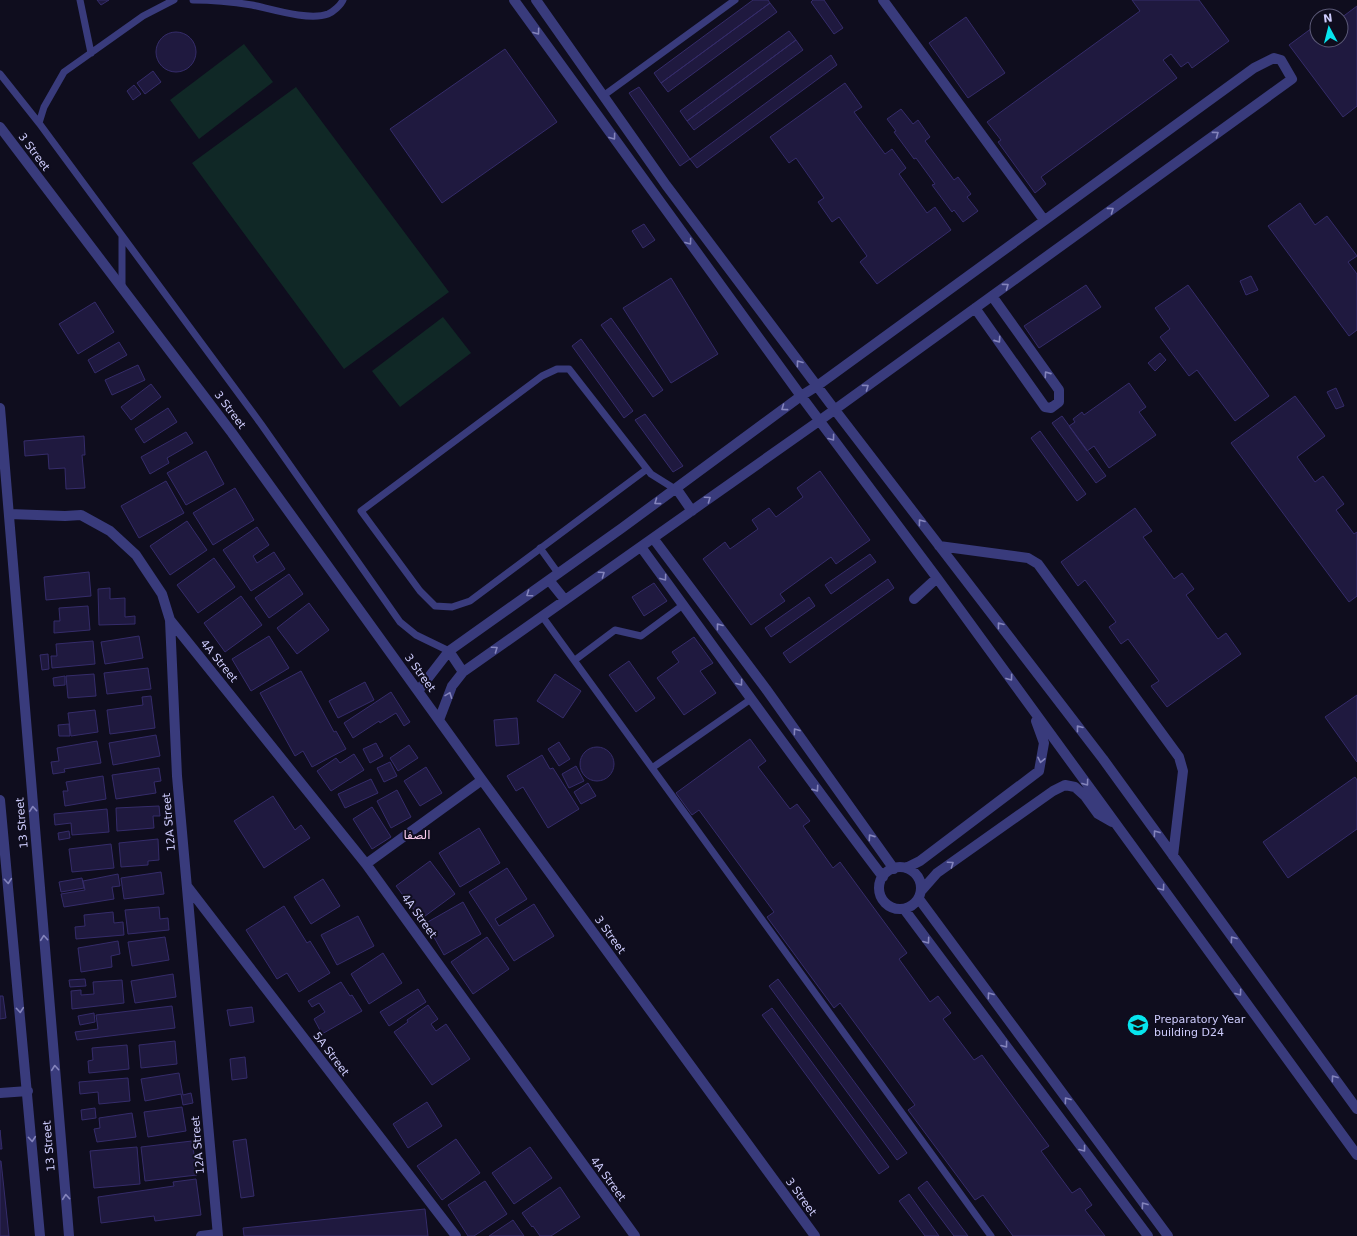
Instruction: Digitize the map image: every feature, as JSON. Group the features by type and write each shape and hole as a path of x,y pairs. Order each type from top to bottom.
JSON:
{"street":[{"path":"514,0 654,195 819,421 937,578 1357,1155"},
{"path":"882,0 1044,220"},
{"path":"524,14 540,2 603,96 666,185 835,410 1103,759 1357,1109"},
{"path":"418,690 449,651 801,396 817,386 1254,68 1274,58 1281,60 1292,79 835,410 464,672 452,686 440,720"},
{"name":"3 Street","path":"0,127 232,433 482,780 815,1236"},
{"path":"654,195 666,185"},
{"path":"976,308 1045,407 1051,408 1059,402 1059,390 992,296"},
{"name":"13 Street","path":"0,408 69,1236"},
{"path":"676,488 692,511"},
{"name":"12A Street","path":"9,514 65,516 81,515 110,531 136,555 162,594 170,620 177,776 218,1235"},
{"path":"653,538 766,689 894,869"},
{"path":"939,546 1028,558 1038,564 1180,757 1183,772 1172,856"},
{"path":"640,547 752,698 820,795 883,877"},
{"path":"914,599 937,578"},
{"path":"549,580 565,600"},
{"name":"4A Street","path":"170,620 366,864 635,1236"},
{"path":"449,651 464,672"},
{"path":"1032,709 1044,743 1039,770 920,861 906,868 888,871 883,877 879,887 881,896 886,904 894,909 904,909 913,906 920,894 937,873 1053,791 1065,785 1075,787 1085,796 1098,814 1116,824"},
{"path":"366,864 482,780"},
{"name":"13 Street","path":"0,800 28,1091 40,1236"},
{"path":"906,868 914,873 920,880 920,894 1168,1236"},
{"name":"5A Street","path":"187,886 456,1236"},
{"path":"904,909 1148,1236"},
{"path":"0,1093 28,1091"},
{"path":"201,1236 218,1235"}],"lane":[{"path":"80,0 91,53"},
{"path":"39,123 44,107 64,72 143,16 174,0"},
{"path":"193,0 251,5 275,11 313,16 328,14 342,4 343,0"},
{"path":"603,96 735,0"},
{"path":"0,74 39,123 261,424 400,622 416,635 449,651"},
{"path":"122,236 122,288"},
{"path":"647,469 470,601 452,607 434,606 420,591 361,512 542,376 558,369 569,370 651,474 676,488"},
{"path":"540,548 558,573"},
{"path":"575,660 616,630 641,636 683,605"},
{"path":"542,616 991,1236"},
{"path":"652,768 752,698"}],"green space":[{"path":"244,44 273,82 199,139 170,100"},
{"path":"296,87 449,292 344,369 192,163"},
{"path":"443,317 471,353 400,407 372,371"}],"building":[{"path":"97,0 109,0 101,5"},
{"path":"753,0 768,0 770,3 661,83 654,73"},
{"path":"813,0 824,0 843,28 834,34 811,2"},
{"path":"1132,0 1199,0 1229,41 1192,68 1188,62 1181,67 1171,54 1163,60 1177,78 1041,177 1046,184 1035,193 998,142 1001,140 987,122 1140,11"},
{"path":"770,3 777,12 668,92 661,83"},
{"path":"1357,6 1357,106 1343,117 1289,45 1309,30 1309,48 1349,48 1349,12"},
{"path":"966,17 1005,73 968,98 929,43"},
{"path":"789,31 796,40 687,121 680,111"},
{"path":"180,32 187,35 193,41 196,52 195,60 187,69 180,72 172,72 165,69 157,60 156,48 159,41 168,33"},
{"path":"796,40 803,50 694,130 687,121"},
{"path":"505,49 557,122 442,203 390,129"},
{"path":"831,55 837,65 697,168 690,159"},
{"path":"153,71 161,82 145,94 137,83"},
{"path":"845,83 862,107 854,112 885,154 892,149 906,168 899,174 927,213 935,207 951,230 877,284 860,262 867,256 839,217 832,222 818,202 824,198 796,158 789,163 770,137"},
{"path":"134,85 141,94 133,100 127,91"},
{"path":"639,87 690,159 680,166 629,93"},
{"path":"901,109 913,124 918,120 930,137 925,141 954,180 958,177 971,194 967,197 978,211 963,222 954,210 952,212 932,185 935,184 894,132 896,131 887,119"},
{"path":"1300,203 1315,225 1327,216 1357,256 1348,262 1357,274 1357,330 1349,336 1268,226"},
{"path":"644,224 655,240 643,248 632,231"},
{"path":"1251,276 1258,290 1246,295 1240,281"},
{"path":"671,278 718,354 671,383 623,308"},
{"path":"1086,285 1101,307 1039,348 1024,326"},
{"path":"1188,285 1269,396 1235,421 1197,370 1189,376 1160,337 1170,329 1155,308"},
{"path":"95,302 114,332 78,354 59,324"},
{"path":"611,318 663,390 653,397 601,325"},
{"path":"581,339 633,411 624,418 572,346"},
{"path":"119,342 127,355 95,373 88,360"},
{"path":"1160,353 1166,360 1155,371 1148,363"},
{"path":"138,365 145,380 112,395 105,380"},
{"path":"1129,383 1146,407 1139,412 1156,435 1109,468 1094,446 1087,451 1069,426 1075,422 1073,419 1082,412 1084,415"},
{"path":"151,384 161,397 131,420 121,407"},
{"path":"1336,388 1344,406 1336,409 1327,392"},
{"path":"1295,396 1325,436 1297,457 1315,482 1323,476 1344,504 1336,510 1354,534 1357,532 1357,596 1349,602 1231,443"},
{"path":"168,408 177,422 144,443 135,429"},
{"path":"645,414 683,466 673,472 635,420"},
{"path":"1062,416 1106,476 1096,483 1052,423"},
{"path":"1040,431 1086,494 1077,501 1031,438"},
{"path":"186,432 193,443 167,458 169,463 150,474 141,457"},
{"path":"84,436 85,455 82,455 85,488 66,489 65,468 49,469 48,454 25,456 24,441"},
{"path":"206,451 224,484 186,505 167,473"},
{"path":"820,471 870,540 836,564 831,557 780,594 785,601 751,625 703,559 725,542 730,549 758,529 752,520 769,508 776,517 803,497 797,488"},
{"path":"166,481 184,513 139,538 121,506"},
{"path":"235,488 254,520 213,545 193,513"},
{"path":"1135,508 1152,531 1143,537 1174,579 1182,573 1194,589 1186,595 1218,639 1226,633 1241,654 1167,707 1151,686 1159,681 1128,639 1121,644 1109,627 1116,622 1085,580 1078,586 1061,562"},
{"path":"187,521 207,550 170,575 150,546"},
{"path":"257,527 269,545 253,556 257,563 274,552 285,569 251,591 223,550"},
{"path":"870,554 876,562 831,594 825,585"},
{"path":"214,558 235,587 198,613 177,585"},
{"path":"89,572 91,596 46,600 44,577"},
{"path":"289,574 303,594 269,618 255,598"},
{"path":"888,579 894,588 790,663 783,653"},
{"path":"654,583 667,601 644,616 632,597"},
{"path":"110,588 110,599 125,598 125,617 135,616 135,624 99,625 98,589"},
{"path":"241,596 262,625 225,652 204,623"},
{"path":"809,597 815,606 771,637 765,628"},
{"path":"309,603 329,630 297,654 277,628"},
{"path":"88,606 90,630 54,633 54,621 60,621 59,608"},
{"path":"139,636 143,658 105,664 101,642"},
{"path":"269,636 289,668 251,691 232,659"},
{"path":"694,637 713,663 700,671 716,693 684,715 657,678 679,662 672,652"},
{"path":"93,641 95,664 52,668 51,656 57,656 56,644"},
{"path":"48,654 49,669 42,670 40,655"},
{"path":"629,661 655,698 636,712 609,675"},
{"path":"148,668 151,689 107,694 104,673"},
{"path":"301,671 334,732 336,731 346,749 312,767 303,751 295,756 260,693"},
{"path":"94,674 96,696 68,698 66,676"},
{"path":"555,674 581,691 563,718 537,701"},
{"path":"65,676 65,685 54,686 53,678"},
{"path":"365,682 374,700 338,718 329,701"},
{"path":"391,692 410,722 404,726 396,713 380,723 379,721 353,738 344,723"},
{"path":"1357,695 1357,762 1325,717"},
{"path":"151,696 155,728 110,734 107,710 143,705 142,697"},
{"path":"95,710 98,732 71,736 68,713"},
{"path":"517,718 519,744 496,746 494,720"},
{"path":"69,724 70,736 59,736 58,725"},
{"path":"156,735 160,756 113,765 109,743"},
{"path":"750,739 766,761 758,767 790,809 797,804 810,821 803,826 833,868 840,862 907,953 899,959 930,1002 938,996 951,1013 943,1019 974,1060 982,1055 1049,1146 1041,1151 1072,1193 1080,1188 1092,1205 1085,1210 1105,1236 1013,1236 983,1195 975,1200 908,1110 915,1105 840,1003 834,1008 767,917 774,912 699,810 692,815 676,793"},
{"path":"97,741 101,763 64,769 65,772 53,774 51,762 59,761 57,748"},
{"path":"559,742 570,759 559,766 548,749"},
{"path":"376,743 383,756 370,763 363,749"},
{"path":"409,745 418,758 398,771 390,758"},
{"path":"597,747 609,752 614,764 609,776 597,781 585,776 580,764 585,752"},
{"path":"354,754 364,770 331,791 317,771 336,758 340,763"},
{"path":"542,755 550,769 553,768 579,809 548,828 523,787 516,791 507,776"},
{"path":"390,762 397,776 384,782 377,768"},
{"path":"576,766 584,781 569,788 562,774"},
{"path":"426,767 442,793 420,806 404,781"},
{"path":"159,768 161,781 154,782 156,793 116,799 112,775"},
{"path":"103,776 106,799 65,806 63,791 68,791 66,782"},
{"path":"1355,777 1357,780 1357,829 1288,878 1263,842"},
{"path":"371,779 378,793 345,808 338,794"},
{"path":"588,783 596,796 581,804 574,792"},
{"path":"397,790 411,817 391,828 377,801"},
{"path":"273,796 295,830 301,825 310,838 264,868 234,821"},
{"path":"159,806 160,816 153,816 154,828 117,831 116,808"},
{"path":"372,807 391,837 372,849 353,819"},
{"path":"107,809 109,832 72,835 71,823 55,825 54,814"},
{"path":"479,828 500,863 460,887 439,853"},
{"path":"69,831 70,838 59,840 58,833"},
{"path":"158,839 159,860 148,861 148,865 121,867 119,843"},
{"path":"111,844 114,868 72,872 69,849"},
{"path":"430,861 455,894 421,919 396,886"},
{"path":"507,868 527,899 495,919 499,926 534,904 554,936 514,961 469,892"},
{"path":"161,872 164,894 124,899 121,878"},
{"path":"118,874 120,886 112,887 114,899 64,907 61,894 85,890 83,881"},
{"path":"82,878 84,888 61,892 59,882"},
{"path":"323,879 340,906 311,924 294,897"},
{"path":"463,902 481,934 444,955 426,923"},
{"path":"284,906 307,943 310,941 330,973 299,992 287,973 277,979 246,930"},
{"path":"159,907 160,919 168,918 169,930 128,934 125,910"},
{"path":"113,912 114,923 123,922 124,935 76,939 75,927 85,926 84,915"},
{"path":"358,916 374,946 337,965 321,935"},
{"path":"165,937 169,960 132,966 128,942"},
{"path":"487,937 509,969 473,994 451,962"},
{"path":"118,941 120,954 111,956 112,967 81,972 78,948"},
{"path":"383,953 402,983 369,1004 351,974"},
{"path":"173,974 176,997 135,1003 131,981"},
{"path":"85,979 86,986 70,987 69,980"},
{"path":"778,979 907,1153 897,1160 769,986"},
{"path":"122,980 124,1003 72,1009 71,991 81,990 81,995 94,994 93,982"},
{"path":"341,982 350,996 352,995 362,1011 322,1034 314,1019 325,1012 319,1003 312,1007 308,1001"},
{"path":"418,989 426,1002 389,1026 380,1012"},
{"path":"0,996 3,996 6,1018 0,1019"},
{"path":"428,1005 438,1019 431,1024 436,1031 446,1024 470,1059 432,1085 394,1032 408,1022 407,1020"},
{"path":"172,1006 175,1028 77,1040 75,1032 98,1029 96,1015"},
{"path":"252,1007 254,1022 230,1026 227,1010"},
{"path":"772,1008 889,1167 879,1174 762,1015"},
{"path":"94,1013 95,1022 80,1025 78,1016"},
{"path":"175,1041 177,1064 141,1068 139,1045"},
{"path":"127,1045 129,1069 89,1073 88,1061 93,1060 92,1048"},
{"path":"245,1057 247,1078 232,1080 230,1059"},
{"path":"179,1073 183,1095 191,1093 193,1103 183,1105 181,1094 145,1101 141,1079"},
{"path":"128,1078 130,1101 99,1104 98,1092 80,1094 79,1082"},
{"path":"427,1102 442,1126 408,1148 393,1124"},
{"path":"182,1107 186,1131 148,1137 144,1112"},
{"path":"95,1108 96,1118 82,1120 81,1110"},
{"path":"132,1113 136,1137 97,1142 94,1129 100,1128 99,1118"},
{"path":"0,1130 2,1149 0,1149"},
{"path":"246,1139 254,1196 241,1198 233,1141"},
{"path":"456,1139 480,1173 442,1200 417,1166"},
{"path":"192,1141 197,1175 145,1181 141,1147"},
{"path":"137,1147 140,1184 94,1188 90,1151"},
{"path":"530,1147 552,1178 514,1204 492,1173"},
{"path":"1,1161 9,1236 0,1236"},
{"path":"196,1179 201,1215 155,1221 154,1216 101,1223 98,1197 174,1186 173,1182"},
{"path":"485,1181 507,1214 474,1236 468,1236 448,1205"},
{"path":"927,1181 968,1236 954,1236 918,1188"},
{"path":"560,1187 580,1217 551,1236 540,1236 522,1213"},
{"path":"909,1194 939,1236 925,1236 899,1201"},
{"path":"425,1209 428,1236 244,1236 243,1228"},
{"path":"513,1220 524,1236 489,1236"}],"place":[{"name":"Preparatory Year building D24","path":"1138,1025"}],"district":[{"name":"الصفا","path":"417,835"}]}
